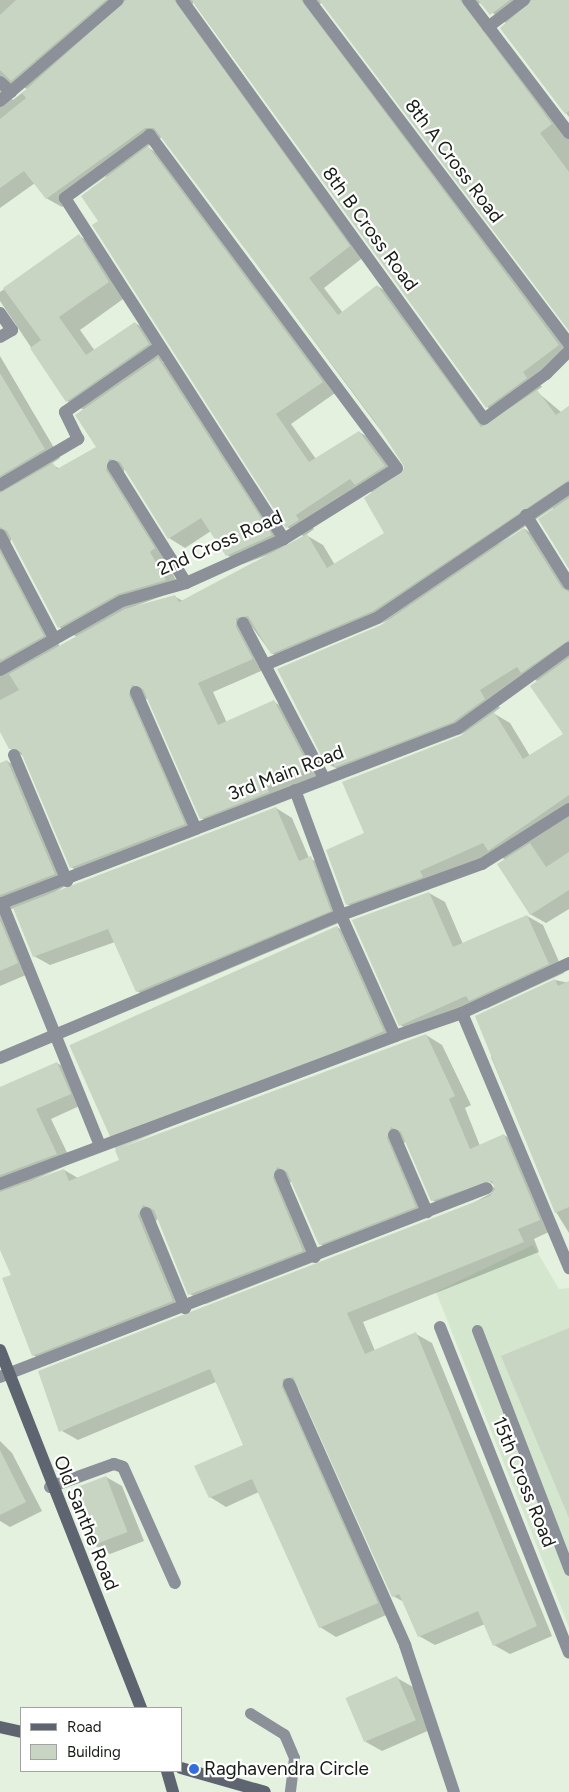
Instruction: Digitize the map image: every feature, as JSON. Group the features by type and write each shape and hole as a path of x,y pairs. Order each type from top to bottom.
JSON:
{"street":[{"path":"0,101 118,0"},
{"name":"8th B Cross Road","path":"182,0 484,419 546,374 569,351"},
{"name":"8th A Cross Road","path":"309,0 569,344"},
{"path":"468,0 569,133"},
{"path":"488,27 524,0"},
{"path":"0,82 11,92"},
{"name":"2nd Cross Road","path":"0,670 122,601 186,583 284,538 397,468 150,135 65,198 159,347"},
{"path":"0,313 12,330 0,337"},
{"path":"0,485 78,440 66,412 159,347 284,538"},
{"path":"112,466 186,583"},
{"path":"265,665 377,618 526,515 569,488"},
{"path":"526,515 569,584"},
{"path":"0,536 54,638"},
{"path":"243,623 324,778"},
{"name":"3rd Main Road","path":"1,904 67,880 195,827 457,729 569,648"},
{"path":"136,692 195,827"},
{"path":"14,755 67,880"},
{"path":"295,790 341,916 395,1036"},
{"path":"0,1058 55,1033 341,916 482,864 569,809"},
{"path":"1,904 100,1145"},
{"path":"0,1184 395,1036 462,1014 569,964"},
{"path":"462,1014 569,1268"},
{"path":"394,1135 427,1212"},
{"path":"280,1175 315,1256"},
{"path":"4,1377 185,1308 487,1188"},
{"path":"146,1213 185,1308"},
{"name":"15th Cross Road","path":"440,1327 569,1652"},
{"name":"Old Santhe Road","path":"0,1350 4,1377 141,1707"},
{"path":"289,1384 405,1645 454,1792"},
{"path":"50,1487 114,1464 122,1467 175,1583"},
{"path":"0,1727 20,1732"},
{"path":"182,1768 265,1792"},
{"path":"167,1772 173,1792"}],"lane":[{"path":"476,1330 569,1570"},
{"path":"250,1713 284,1734 294,1758 290,1792"}],"shaded area":[{"path":"533,1245 559,1289 569,1288 569,1627 436,1292"}],"building":[{"path":"16,0 106,0 11,81 0,70 0,15"},
{"path":"126,0 174,0 350,246 309,278 338,315 377,285 481,427 537,390 556,415 569,406 569,480 373,611 271,654 248,616 236,618 236,627 253,659 198,683 218,725 274,700 309,767 267,786 269,792 200,819 143,689 132,685 129,695 185,824 70,868 21,752 9,749 0,732 0,700 19,690 9,674 125,609 175,595 179,602 307,534 327,568 384,533 364,498 405,468 374,420 154,128 145,128 46,199 24,171 0,188 0,119 26,98 22,93"},
{"path":"192,0 301,0 559,345 523,372 527,378 486,408"},
{"path":"319,0 460,0 552,124 540,133 569,172 569,331"},
{"path":"478,0 510,0 490,15"},
{"path":"532,0 569,0 569,111 565,114 500,28"},
{"path":"148,146 323,382 276,414 309,462 359,431 385,466 355,485 350,479 296,515 299,520 286,528 92,225 98,221 81,196"},
{"path":"79,234 109,282 59,317 86,355 135,322 149,344 66,402 30,348 41,340 3,288"},
{"path":"158,358 272,535 226,556 201,518 168,539 120,462 109,459 106,470 155,548 150,552 166,580 118,594 58,628 7,531 0,527 0,493 53,463 57,469 96,447 75,415"},
{"path":"0,373 45,449 0,476"},
{"path":"569,498 569,569 538,519"},
{"path":"524,528 562,588 569,592 569,640 521,673 517,667 480,690 485,699 453,722 335,767 333,762 326,765 277,669 381,625"},
{"path":"0,552 44,636 1,660 0,658"},
{"path":"569,658 569,795 488,851 483,843 420,871 423,877 346,905 326,850 364,833 342,782 460,736 494,712 523,759 563,734 530,686"},
{"path":"7,760 55,874 0,895 0,763"},
{"path":"276,807 299,861 311,856 331,911 136,992 108,929 33,957 13,908"},
{"path":"530,843 546,867 569,852 569,890 530,915 497,864"},
{"path":"429,892 453,947 527,915 549,964 469,1001 466,996 399,1026 352,920"},
{"path":"0,920 18,963 0,971"},
{"path":"337,926 384,1031 116,1150 69,1045"},
{"path":"555,979 558,986 569,981 569,1207 555,1213 475,1016"},
{"path":"426,1034 455,1096 449,1099 470,1149 504,1134 540,1220 518,1229 524,1242 347,1313 365,1354 416,1332 537,1626 493,1646 478,1611 418,1637 399,1594 392,1597 293,1377 283,1379 282,1387 378,1603 319,1628 252,1479 209,1498 194,1466 243,1445 210,1369 59,1432 38,1371 490,1196 495,1189 492,1181 431,1201 401,1132 391,1127 387,1138 416,1207 319,1245 287,1172 277,1167 273,1178 303,1251 188,1295 154,1210 143,1205 138,1216 173,1301 32,1356 2,1278 11,1275 0,1250 0,1192 64,1169 69,1181 119,1160 115,1150"},
{"path":"57,1062 71,1094 36,1109 57,1154 0,1175 0,1087"},
{"path":"569,1328 569,1518 501,1356"},
{"path":"0,1450 26,1502 0,1515"},
{"path":"106,1476 128,1532 93,1545 71,1489"},
{"path":"397,1676 416,1720 364,1742 345,1698"}],"place":[{"name":"Raghavendra Circle","path":"194,1769"}]}
